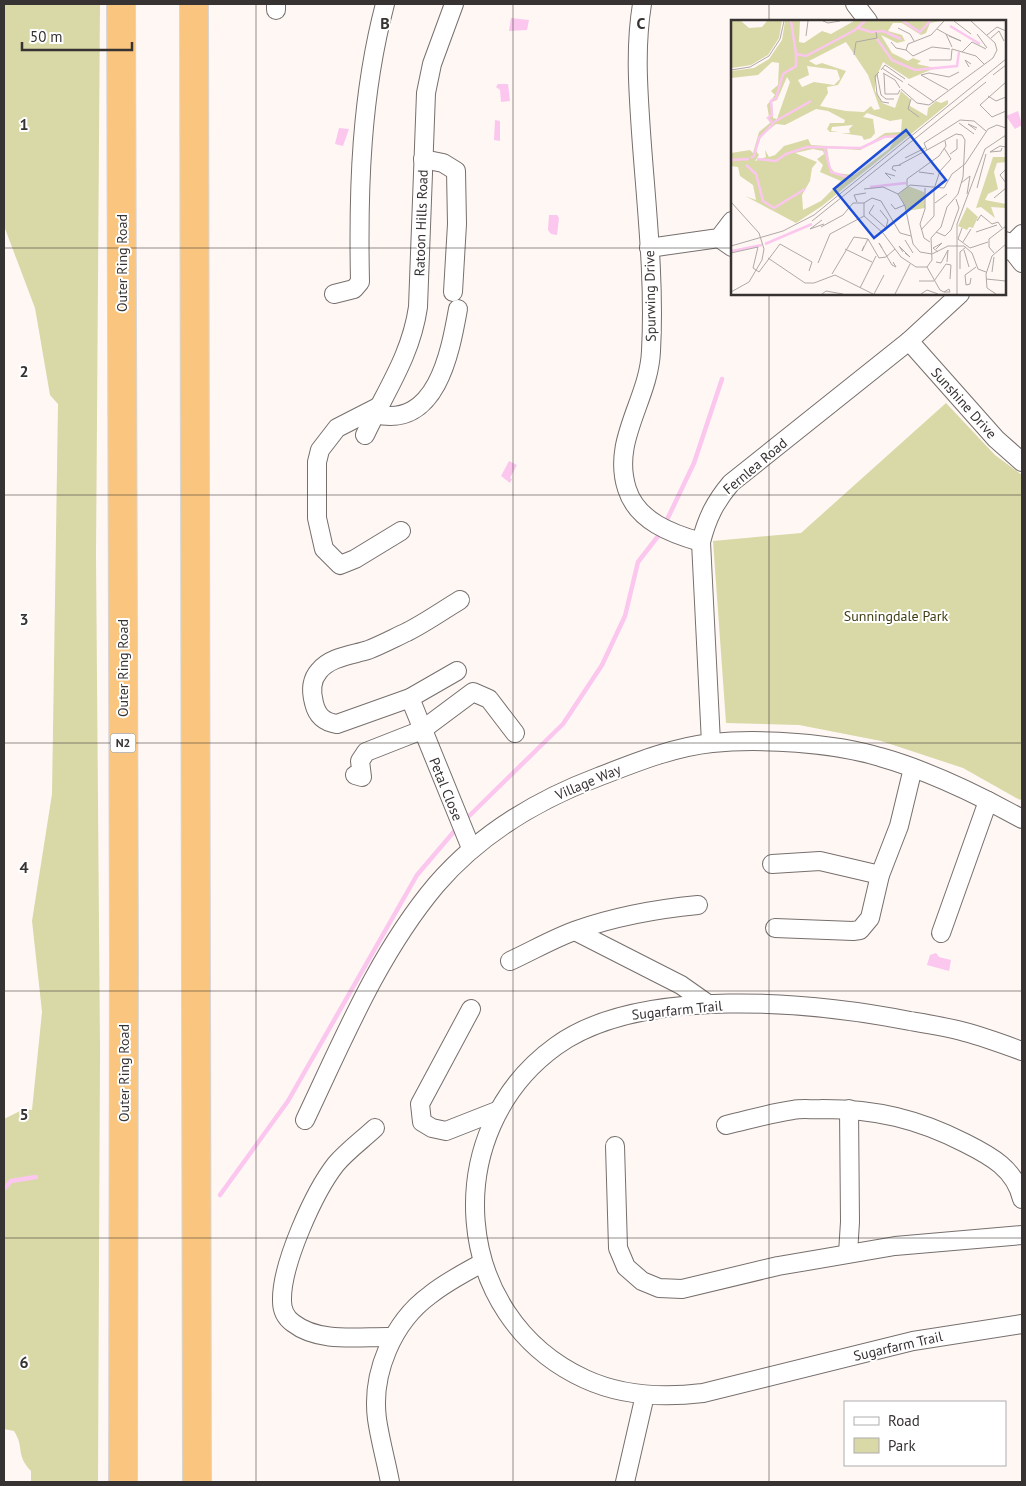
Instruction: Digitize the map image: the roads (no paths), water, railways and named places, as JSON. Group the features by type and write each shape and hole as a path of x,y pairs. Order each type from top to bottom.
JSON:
{"highway":[{"name":"Outer Ring Road","path":"121,4 124,960 123,1482"},
{"path":"194,4 197,1482"}],"street":[{"path":"334,294 354,289 360,282 358,194 361,153 368,81 385,4"},
{"name":"Ratoon Hills Road","path":"365,436 399,371 414,331 418,307 426,93 432,64 454,4"},
{"name":"Spurwing Drive","path":"642,4 636,57 649,248 651,361 646,386 627,432 622,455 623,474 628,492 637,508 649,520 663,529 700,542"},
{"path":"855,4 867,20"},
{"path":"423,159 442,162 456,171 457,224 453,292"},
{"path":"649,248 726,242 731,224"},
{"path":"1022,234 1006,246 1022,263"},
{"name":"Fernlea Road","path":"711,743 700,542 706,521 716,502 731,483 909,341 959,295"},
{"path":"401,532 355,559 340,565 324,549 317,518 316,478 320,450 337,428 377,410 399,417 409,414 423,404 437,383 450,354 458,309"},
{"name":"Sunshine Drive","path":"909,341 996,440 1022,462"},
{"path":"457,671 410,698 337,724 328,723 321,718 316,711 311,692 313,680 319,670 330,662 369,649 409,631 460,600"},
{"path":"355,776 362,777 360,761 366,752 422,730 474,692 489,698 515,733"},
{"name":"Petal Close","path":"410,698 471,848"},
{"name":"Village Way","path":"305,1120 369,988 404,926 436,885 471,848 535,805 581,783 645,759 711,743 773,742 818,746 878,756 913,768 988,801 1022,819"},
{"path":"775,928 860,930 870,918 880,875 899,826 913,768"},
{"path":"941,933 988,801"},
{"path":"772,864 820,862 880,875"},
{"path":"510,961 575,931 653,910 698,905"},
{"path":"575,931 681,985 708,1004"},
{"name":"Sugarfarm Trail","path":"1022,1051 963,1031 870,1013 782,1004 708,1004 628,1014 585,1028 556,1046 532,1065 511,1089 497,1111 486,1136 478,1160 474,1191 474,1221 482,1263 493,1291 511,1318 531,1342 556,1362 593,1382 612,1389 645,1395 677,1396 703,1394 913,1341 1022,1324"},
{"path":"471,1009 420,1104 422,1122 432,1128 446,1131 497,1111"},
{"path":"848,1253 850,1222 849,1109"},
{"path":"726,1124 794,1110 849,1109 902,1117 934,1127 989,1155 1009,1171 1020,1190 1022,1199"},
{"path":"375,1128 337,1163 321,1187 293,1253 285,1277 281,1302 285,1316 294,1324 319,1335 393,1337"},
{"path":"615,1146 618,1248 626,1267 642,1281 659,1288 682,1289 778,1266 848,1253 922,1243 1022,1235"},
{"path":"390,1482 377,1418 377,1387 382,1363 393,1337 408,1316 428,1296 482,1263"},
{"path":"625,1482 645,1395"}],"waterway":[{"path":"665,524 694,463 722,379"},
{"path":"465,820 563,724 602,665 625,616 638,562 662,531"},
{"path":"220,1195 288,1101 417,875 457,828"},
{"path":"4,1189 11,1181 36,1177"}],"park label":[{"name":"Sunningdale Park","path":"896,616"}]}
